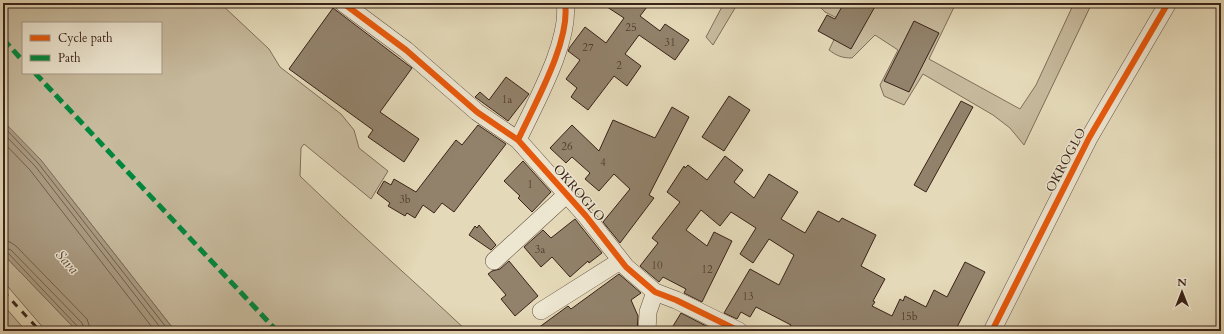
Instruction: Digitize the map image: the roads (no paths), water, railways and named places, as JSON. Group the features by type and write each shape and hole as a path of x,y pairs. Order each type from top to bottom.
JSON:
{"street":[{"name":"OKROGLO","path":"343,3 406,50 477,112 518,140 586,216 620,261 655,292 676,300 739,331"},
{"name":"OKROGLO","path":"992,331 1089,138 1168,3"},
{"path":"518,140 558,49 565,29 565,8"},
{"path":"494,261 566,195"},
{"path":"541,312 620,261"},
{"path":"647,331 648,312 655,292"}],"water":[{"name":"Sava","path":"3,121 41,160 175,331 77,331 3,254"}],"railway":[{"path":"3,291 40,331"}]}
